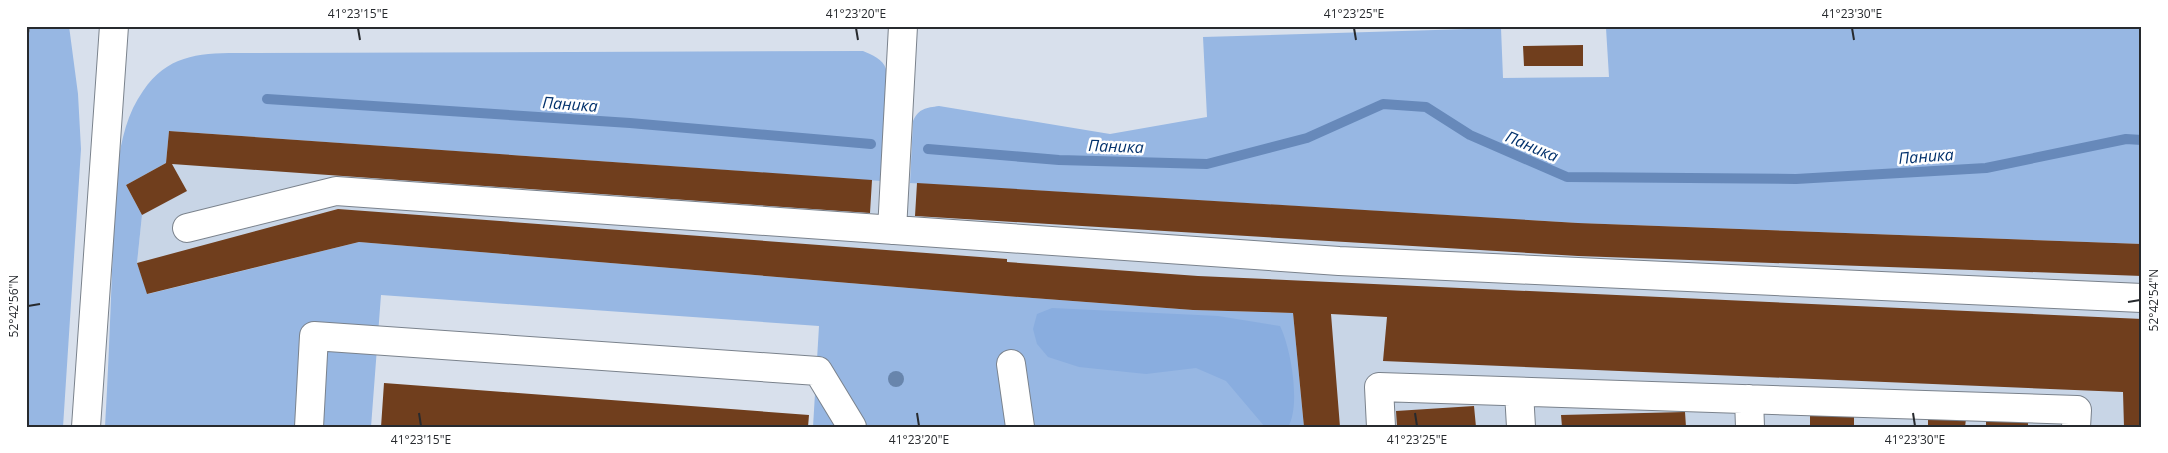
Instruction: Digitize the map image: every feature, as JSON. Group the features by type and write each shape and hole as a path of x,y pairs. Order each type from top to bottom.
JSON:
{"lane":[{"path":"86,427 114,26"},
{"path":"892,230 903,26"},
{"path":"187,228 336,191 1339,261 2142,298"},
{"path":"309,427 314,336 818,372 852,427"},
{"path":"1011,364 1020,427"},
{"path":"1381,427 1379,387 1749,400 1891,415 2077,410 2076,427"},
{"path":"1519,392 1521,427"},
{"path":"1749,400 1750,427"}],"shaded area":[{"path":"26,26 69,26 78,94 81,149 63,427 26,427"},
{"path":"2142,26 2142,244 1578,223 910,183 913,121 920,111 930,107 939,106 1110,134 1207,117 1203,37 1501,28 1503,78 1609,77 1606,28"},
{"path":"863,51 877,58 885,66 888,79 887,123 881,181 169,131 166,163 126,185 142,215 137,263 148,294 359,242 993,295 1193,310 1293,313 1304,427 813,427 819,326 381,295 371,427 105,427 114,203 119,154 132,110 143,91 162,70 173,64 196,56 222,53"},
{"path":"169,131 872,180 1578,223 2142,244 2142,427 1304,427 1293,313 1193,310 993,295 359,242 147,294 137,263 142,215 126,185 166,163"},
{"path":"1052,308 1218,316 1280,326 1288,348 1293,377 1294,405 1288,427 1265,427 1226,381 1196,368 1146,374 1079,367 1048,357 1037,344 1033,329 1037,314"}],"building":[{"path":"1583,45 1583,66 1524,66 1523,46"},
{"path":"169,131 872,180 870,213 172,164 187,191 142,215 126,185 166,163"},
{"path":"917,183 1578,223 2142,244 2142,276 1578,256 915,216"},
{"path":"338,209 1007,259 1007,262 1198,276 2142,319 2142,427 2124,427 2123,392 1383,361 1387,317 1331,314 1340,427 1304,427 1293,313 1193,310 993,295 359,242 147,294 137,263"},
{"path":"384,383 809,415 808,427 381,427"},
{"path":"1474,406 1476,427 1397,427 1396,411"},
{"path":"1685,412 1686,427 1562,427 1561,415"},
{"path":"1810,416 1854,416 1854,427 1810,427"},
{"path":"1928,419 1966,419 1965,427 1928,427"},
{"path":"1986,420 2028,421 2028,427 1986,427"}],"waterway":[{"name":"Паника","path":"267,99 630,123 871,144"},
{"name":"Паника","path":"928,149 1059,160 1207,164 1307,138 1383,104 1426,107 1470,135 1567,177 1796,179 1986,168 2126,139 2142,140"}],"railway":[{"path":"26,50 28,26"}]}
